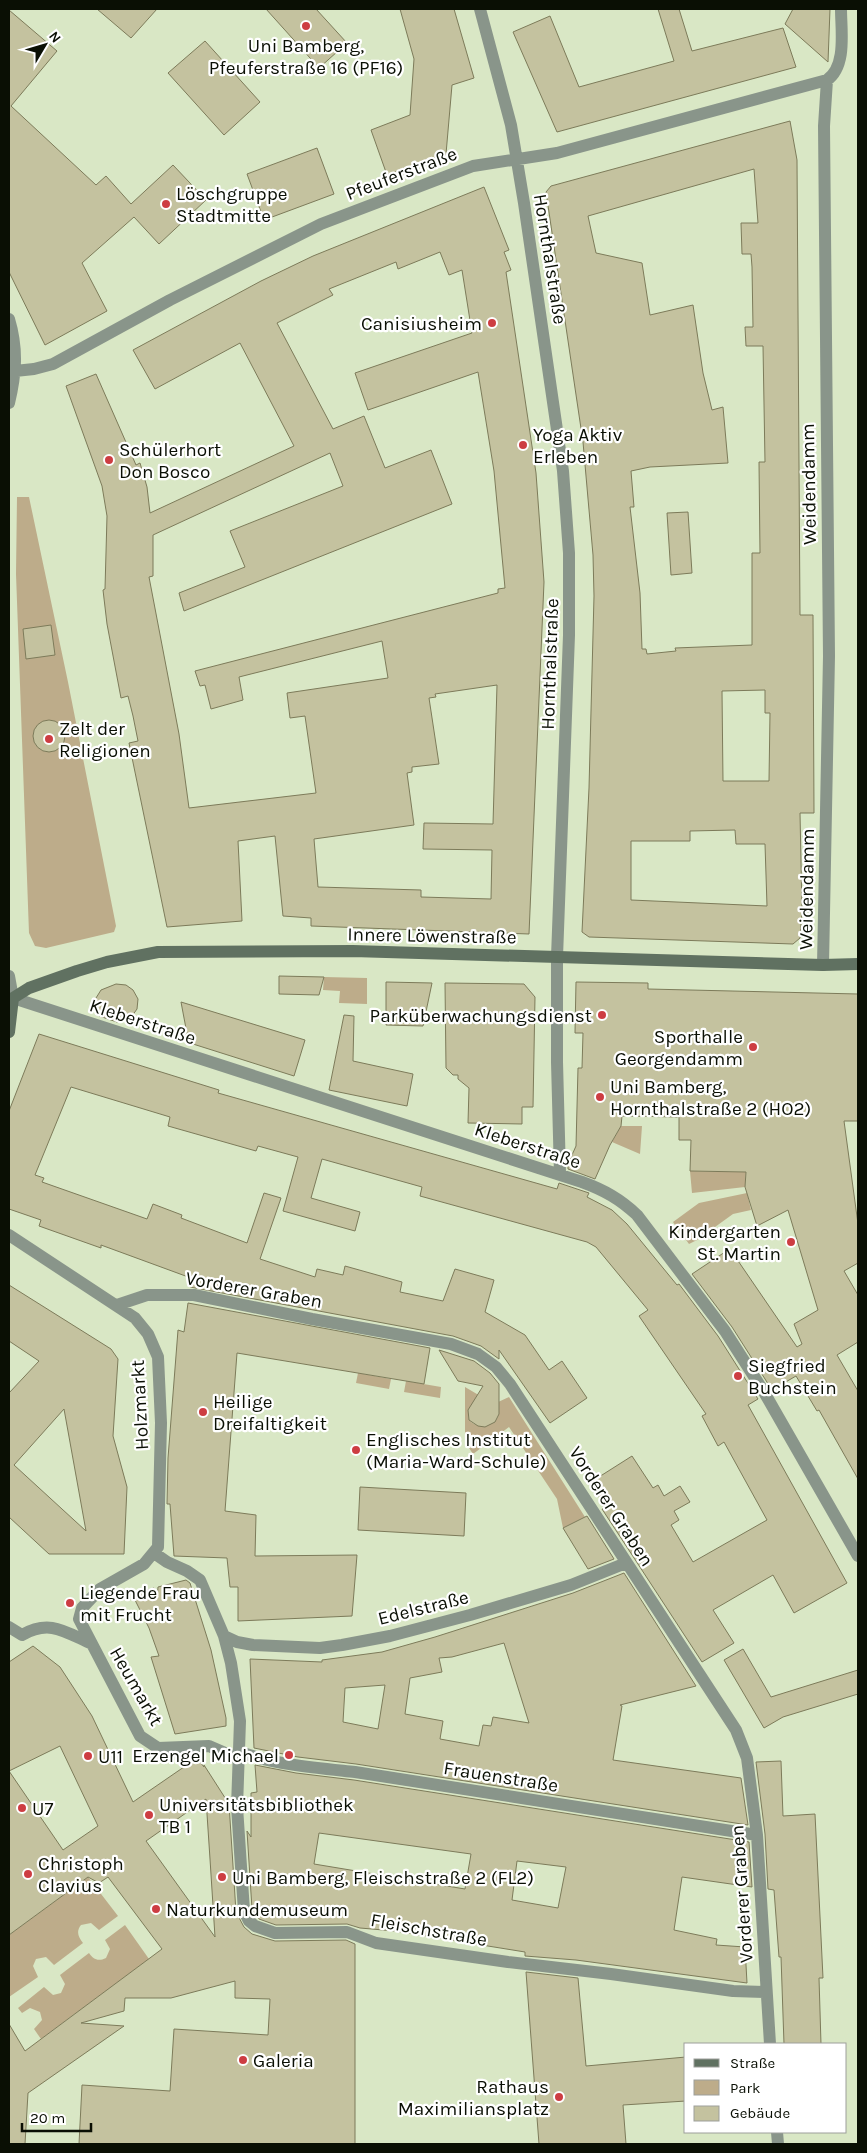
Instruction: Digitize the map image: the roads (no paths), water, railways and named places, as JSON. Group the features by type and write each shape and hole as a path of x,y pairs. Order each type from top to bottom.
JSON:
{"street":[{"name":"Hornthalstraße","path":"480,9 512,125 563,471 569,553 570,593 557,957 560,1174"},
{"name":"Weidendamm","path":"823,965 829,656 824,126 827,80 835,74 839,64 841,9"},
{"name":"Pfeuferstraße","path":"15,371 53,364 170,300 321,224 473,166 557,153 827,80"},
{"path":"9,319 14,338 15,371 9,403"},
{"name":"Innere Löwenstraße","path":"11,998 29,988 77,971 107,962 158,952 353,951 823,965 858,964"},
{"path":"9,976 11,998 9,1032"},
{"name":"Kleberstraße","path":"11,998 560,1174 604,1190 620,1200 638,1215 725,1331 764,1392 858,1556"},
{"name":"Holzmarkt","path":"9,1235 135,1318 148,1334 158,1357 160,1423 159,1540 154,1553"},
{"name":"Vorderer Graben","path":"116,1305 147,1295 194,1295 451,1344 478,1354 496,1367 510,1384 736,1730 746,1758 757,1835 770,2043"},
{"name":"Heumarkt","path":"154,1553 144,1564 100,1589 82,1608 79,1619 140,1736 158,1748 208,1746 240,1756"},
{"name":"Fleischstraße","path":"154,1553 200,1580 224,1636 231,1663 240,1721 238,1807 244,1911 249,1921 255,1926 275,1933 347,1932 376,1943 508,1962 733,1991 766,1992"},
{"name":"Edelstraße","path":"224,1636 238,1642 253,1645 320,1648 342,1645 390,1636 470,1615 571,1585 626,1562"},
{"name":"Heumarkt","path":"9,1627 22,1635 36,1627 52,1627 92,1644"},
{"name":"Frauenstraße","path":"240,1756 308,1767 355,1772 757,1835"}],"place":[{"name":"Uni Bamberg, Pfeuferstraße 16 (PF16)","path":"306,26"},
{"name":"Löschgruppe Stadtmitte","path":"166,204"},
{"name":"Canisiusheim","path":"492,323"},
{"name":"Yoga Aktiv Erleben","path":"523,445"},
{"name":"Schülerhort Don Bosco","path":"109,460"},
{"name":"Zelt der Religionen","path":"49,739"},
{"name":"Parküberwachungsdienst","path":"602,1015"},
{"name":"Sporthalle Georgendamm","path":"753,1047"},
{"name":"Uni Bamberg, Hornthalstraße 2 (HO2)","path":"600,1097"},
{"name":"Kindergarten St. Martin","path":"791,1242"},
{"name":"Siegfried Buchstein","path":"738,1376"},
{"name":"Heilige Dreifaltigkeit","path":"203,1412"},
{"name":"Englisches Institut (Maria-Ward-Schule)","path":"356,1450"},
{"name":"Liegende Frau mit Frucht","path":"70,1603"},
{"name":"Erzengel Michael","path":"289,1755"},
{"name":"U11","path":"88,1756"},
{"name":"U7","path":"22,1808"},
{"name":"Universitätsbibliothek TB 1","path":"149,1815"},
{"name":"Christoph Clavius","path":"28,1874"},
{"name":"Uni Bamberg, Fleischstraße 2 (FL2)","path":"222,1877"},
{"name":"Naturkundemuseum","path":"156,1909"},
{"name":"Galeria","path":"243,2060"},
{"name":"Rathaus Maximiliansplatz","path":"559,2097"}]}
